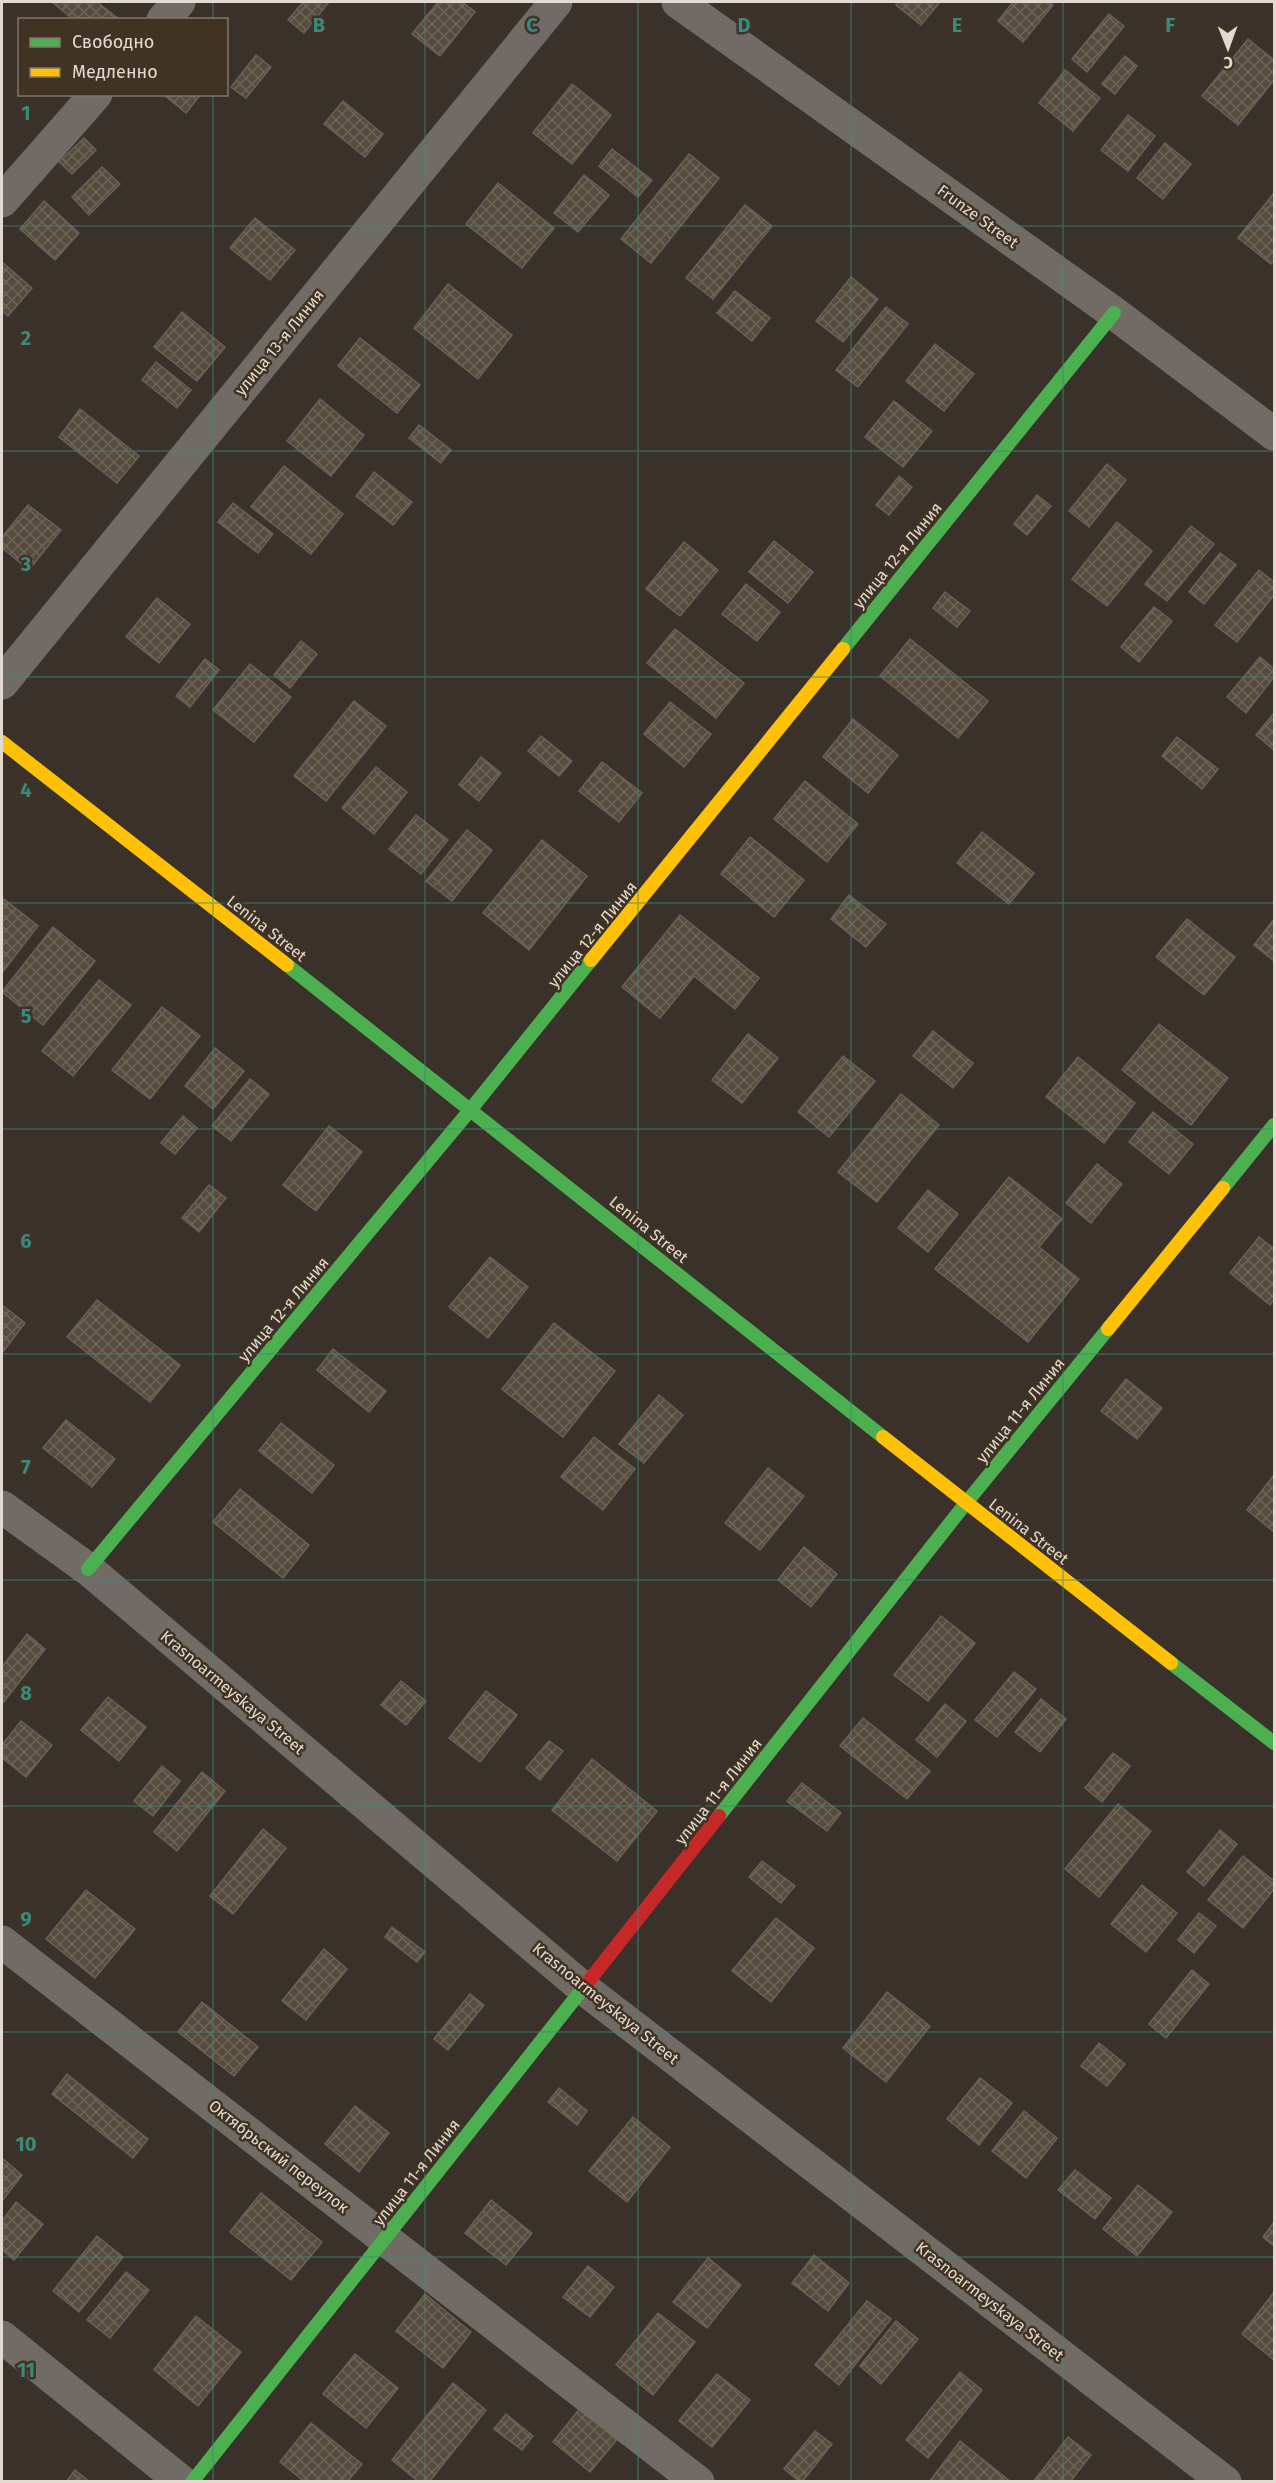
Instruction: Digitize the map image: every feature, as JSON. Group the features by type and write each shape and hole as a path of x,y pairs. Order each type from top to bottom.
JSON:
{"street":[{"path":"165,18 179,2"},
{"name":"улица 13-я Линия","path":"2,683 556,2"},
{"name":"Frunze Street","path":"678,2 1114,313 1275,434"},
{"path":"2,201 94,96"},
{"name":"улица 12-я Линия","path":"88,1569 471,1109 1114,313"},
{"name":"Lenina Street","path":"2,742 471,1109 966,1503 1275,1743"},
{"name":"улица 11-я Линия","path":"192,2481 966,1503 1275,1125"},
{"name":"Krasnoarmeyskaya Street","path":"2,1507 88,1569 583,1988 1225,2481"},
{"name":"Октябрьский переулок","path":"2,1942 386,2237 698,2481"},
{"path":"2,2337 182,2481"}],"building":[{"path":"52,2 97,2 117,18 72,18"},
{"path":"303,2 329,2 304,33 288,20"},
{"path":"438,2 462,2 475,12 440,56 412,34"},
{"path":"898,2 940,2 921,25 896,5"},
{"path":"1013,2 1049,2 1053,5 1023,42 998,21"},
{"path":"1109,14 1124,26 1087,72 1072,59"},
{"path":"1248,39 1274,60 1274,80 1238,125 1202,96"},
{"path":"256,55 271,67 246,98 231,87"},
{"path":"1125,56 1137,66 1115,94 1102,84"},
{"path":"1065,70 1100,98 1073,131 1039,103"},
{"path":"572,84 611,115 572,164 533,133"},
{"path":"165,96 199,96 186,113"},
{"path":"343,101 383,134 365,157 324,124"},
{"path":"1128,115 1155,136 1128,171 1101,150"},
{"path":"84,138 96,150 72,174 59,162"},
{"path":"1165,143 1191,164 1163,199 1137,178"},
{"path":"612,149 652,180 638,197 599,166"},
{"path":"689,154 719,178 651,263 621,239"},
{"path":"102,167 120,184 89,215 72,197"},
{"path":"584,175 609,195 578,232 554,213"},
{"path":"498,183 554,228 522,268 466,224"},
{"path":"1274,193 1274,260 1271,264 1238,238"},
{"path":"44,201 79,233 55,260 20,229"},
{"path":"745,205 772,226 713,299 686,278"},
{"path":"255,218 295,250 270,280 230,248"},
{"path":"2,262 32,288 8,316 2,311"},
{"path":"851,277 878,299 843,342 816,321"},
{"path":"448,284 512,335 478,379 414,328"},
{"path":"735,291 770,318 752,341 717,313"},
{"path":"886,307 908,324 858,387 836,370"},
{"path":"182,312 225,347 197,381 154,347"},
{"path":"360,338 420,385 397,413 338,366"},
{"path":"935,344 974,374 944,411 906,381"},
{"path":"156,362 191,390 177,408 142,380"},
{"path":"320,399 364,435 331,476 287,441"},
{"path":"894,401 932,431 903,467 865,437"},
{"path":"80,409 139,456 117,483 59,437"},
{"path":"419,425 451,450 441,463 409,438"},
{"path":"1107,464 1126,480 1089,527 1069,511"},
{"path":"284,466 343,514 311,554 251,507"},
{"path":"374,472 412,502 393,525 356,496"},
{"path":"899,476 912,487 889,515 876,505"},
{"path":"1037,495 1051,506 1027,535 1014,524"},
{"path":"233,503 273,534 258,553 218,522"},
{"path":"28,505 61,530 29,570 2,548 2,537"},
{"path":"1117,522 1152,551 1107,606 1072,579"},
{"path":"1191,526 1214,544 1167,601 1145,584"},
{"path":"774,541 813,572 788,603 749,572"},
{"path":"684,542 718,570 680,616 646,589"},
{"path":"1220,553 1236,565 1204,604 1189,592"},
{"path":"1259,570 1274,582 1274,595 1237,642 1215,625"},
{"path":"746,584 780,612 757,641 722,614"},
{"path":"945,592 970,611 957,627 933,608"},
{"path":"157,598 190,624 159,663 126,637"},
{"path":"1154,607 1172,621 1139,662 1121,647"},
{"path":"675,629 744,683 716,718 647,663"},
{"path":"910,639 988,701 958,738 880,676"},
{"path":"301,641 317,654 290,688 274,675"},
{"path":"1260,657 1274,669 1274,677 1246,713 1227,697"},
{"path":"205,659 219,670 190,707 176,696"},
{"path":"250,664 291,697 254,742 213,710"},
{"path":"354,701 386,726 326,801 294,776"},
{"path":"670,702 711,734 684,767 644,734"},
{"path":"1274,713 1274,750 1256,735"},
{"path":"853,719 898,755 868,793 823,757"},
{"path":"541,736 572,761 559,776 528,751"},
{"path":"1177,737 1218,769 1202,789 1162,756"},
{"path":"481,757 501,773 479,801 459,785"},
{"path":"602,762 642,793 619,822 579,791"},
{"path":"376,767 407,792 374,834 342,808"},
{"path":"805,781 858,824 827,862 774,819"},
{"path":"416,815 448,840 421,874 389,849"},
{"path":"467,830 492,850 452,901 426,881"},
{"path":"982,832 1034,873 1009,904 957,863"},
{"path":"750,837 804,880 774,917 721,874"},
{"path":"542,840 587,876 529,950 483,913"},
{"path":"849,895 886,924 866,947 831,919"},
{"path":"4,899 38,926 2,973 2,902"},
{"path":"680,915 759,978 735,1009 694,976 660,1018 622,987"},
{"path":"1187,919 1235,957 1204,995 1156,957"},
{"path":"1274,919 1274,961 1254,945"},
{"path":"53,927 95,961 43,1025 2,992"},
{"path":"99,980 131,1005 73,1076 42,1051"},
{"path":"162,1007 200,1036 150,1099 112,1070"},
{"path":"1159,1024 1228,1078 1191,1125 1122,1070"},
{"path":"933,1031 973,1063 953,1088 913,1056"},
{"path":"748,1034 778,1058 742,1103 712,1080"},
{"path":"215,1048 244,1071 213,1109 185,1086"},
{"path":"843,1056 875,1081 829,1137 798,1112"},
{"path":"1078,1057 1135,1103 1104,1143 1046,1097"},
{"path":"250,1079 269,1094 231,1141 212,1126"},
{"path":"901,1094 939,1125 877,1202 838,1172"},
{"path":"1153,1112 1193,1144 1169,1174 1129,1142"},
{"path":"183,1116 197,1128 175,1154 161,1143"},
{"path":"329,1126 362,1152 316,1211 283,1185"},
{"path":"1097,1164 1122,1184 1091,1223 1066,1203"},
{"path":"1009,1177 1062,1219 1039,1247 1079,1279 1028,1342 935,1269"},
{"path":"209,1185 226,1198 199,1232 182,1218"},
{"path":"928,1190 958,1214 928,1252 898,1228"},
{"path":"1259,1237 1274,1249 1274,1299 1270,1305 1230,1273"},
{"path":"490,1257 528,1287 488,1338 449,1307"},
{"path":"97,1300 180,1365 150,1402 67,1337"},
{"path":"2,1305 25,1323 2,1353"},
{"path":"554,1323 615,1371 563,1437 502,1389"},
{"path":"333,1349 386,1391 369,1412 317,1370"},
{"path":"1126,1379 1162,1408 1137,1439 1101,1411"},
{"path":"659,1395 683,1415 644,1463 619,1444"},
{"path":"66,1420 115,1459 92,1487 43,1448"},
{"path":"281,1423 334,1465 312,1493 259,1451"},
{"path":"594,1437 635,1469 603,1510 561,1477"},
{"path":"768,1468 804,1496 760,1550 725,1523"},
{"path":"1274,1475 1274,1532 1247,1510"},
{"path":"240,1489 309,1545 283,1578 213,1522"},
{"path":"804,1547 837,1574 811,1607 778,1580"},
{"path":"941,1616 975,1643 928,1701 894,1675"},
{"path":"27,1634 45,1649 2,1704 2,1667"},
{"path":"1014,1672 1036,1689 997,1737 975,1720"},
{"path":"401,1681 426,1701 406,1725 381,1705"},
{"path":"486,1691 517,1715 480,1762 449,1738"},
{"path":"108,1697 146,1727 119,1761 81,1730"},
{"path":"1041,1699 1066,1719 1040,1752 1015,1732"},
{"path":"945,1704 966,1721 937,1757 916,1740"},
{"path":"863,1718 930,1771 907,1799 840,1746"},
{"path":"21,1721 52,1745 26,1777 2,1758 2,1745"},
{"path":"549,1741 563,1751 540,1780 526,1768"},
{"path":"1113,1753 1130,1766 1102,1802 1085,1788"},
{"path":"592,1759 657,1811 617,1861 552,1810"},
{"path":"162,1766 180,1781 153,1816 134,1801"},
{"path":"202,1772 225,1791 177,1851 154,1832"},
{"path":"802,1783 841,1813 827,1831 787,1801"},
{"path":"1118,1804 1151,1831 1099,1897 1065,1869"},
{"path":"263,1829 286,1848 233,1914 210,1896"},
{"path":"1220,1830 1237,1844 1204,1886 1187,1872"},
{"path":"1243,1856 1274,1881 1274,1889 1243,1928 1208,1900"},
{"path":"762,1861 795,1886 781,1903 749,1877"},
{"path":"1142,1885 1177,1913 1146,1952 1111,1924"},
{"path":"86,1890 135,1929 95,1978 46,1939"},
{"path":"1199,1913 1216,1926 1194,1953 1178,1940"},
{"path":"776,1918 814,1948 771,2002 732,1971"},
{"path":"392,1927 425,1952 417,1962 385,1937"},
{"path":"324,1949 347,1969 306,2020 282,2001"},
{"path":"1192,1970 1209,1984 1166,2038 1149,2024"},
{"path":"887,1992 930,2026 886,2082 843,2048"},
{"path":"470,1994 484,2005 448,2050 434,2039"},
{"path":"202,2002 258,2047 234,2076 178,2032"},
{"path":"1099,2043 1125,2064 1107,2086 1081,2066"},
{"path":"67,2074 148,2139 133,2158 52,2094"},
{"path":"980,2078 1012,2103 979,2145 947,2119"},
{"path":"559,2088 587,2111 577,2125 548,2102"},
{"path":"355,2106 389,2133 359,2172 325,2144"},
{"path":"1024,2111 1057,2138 1026,2178 992,2151"},
{"path":"633,2117 670,2147 627,2202 589,2171"},
{"path":"2,2158 22,2175 2,2201"},
{"path":"1075,2170 1111,2198 1095,2219 1058,2190"},
{"path":"1138,2185 1172,2212 1137,2256 1103,2229"},
{"path":"261,2193 322,2242 291,2280 230,2232"},
{"path":"491,2200 532,2233 506,2265 465,2233"},
{"path":"16,2202 43,2224 14,2260 2,2250 2,2221"},
{"path":"1274,2222 1274,2246 1263,2237"},
{"path":"97,2236 123,2257 79,2312 53,2291"},
{"path":"814,2255 849,2283 828,2311 792,2283"},
{"path":"708,2258 741,2285 707,2328 673,2302"},
{"path":"588,2266 614,2287 590,2317 563,2297"},
{"path":"126,2272 149,2290 110,2338 87,2320"},
{"path":"1274,2292 1274,2360 1242,2334"},
{"path":"425,2294 471,2332 443,2368 396,2331"},
{"path":"867,2301 891,2319 839,2385 815,2365"},
{"path":"658,2313 695,2342 653,2395 616,2365"},
{"path":"196,2316 241,2352 198,2406 154,2370"},
{"path":"896,2321 918,2339 881,2384 860,2366"},
{"path":"355,2354 398,2388 366,2428 323,2394"},
{"path":"960,2372 982,2390 928,2458 906,2440"},
{"path":"717,2374 750,2400 712,2447 679,2421"},
{"path":"453,2383 486,2410 429,2482 419,2482 392,2460"},
{"path":"581,2407 619,2437 590,2472 553,2442"},
{"path":"506,2414 533,2436 522,2450 494,2429"},
{"path":"311,2423 362,2464 347,2482 305,2482 280,2462"},
{"path":"815,2431 832,2444 800,2482 784,2469"},
{"path":"1068,2437 1091,2455 1070,2482 1033,2482"},
{"path":"960,2441 1011,2482 929,2482"},
{"path":"75,2470 90,2482 66,2482"}],"traffic: fast":[{"path":"843,649 1114,313"},
{"path":"88,1569 471,1109 591,960"},
{"path":"287,965 883,1437"},
{"path":"1223,1188 1274,1125"},
{"path":"719,1816 966,1503 1108,1329"},
{"path":"1171,1663 1274,1743"},
{"path":"192,2482 588,1982"}],"traffic: slow":[{"path":"591,960 843,649"},
{"path":"2,742 287,965"},
{"path":"1108,1329 1223,1188"},
{"path":"883,1437 1171,1663"}],"traffic: jam":[{"path":"588,1982 719,1816"}]}
